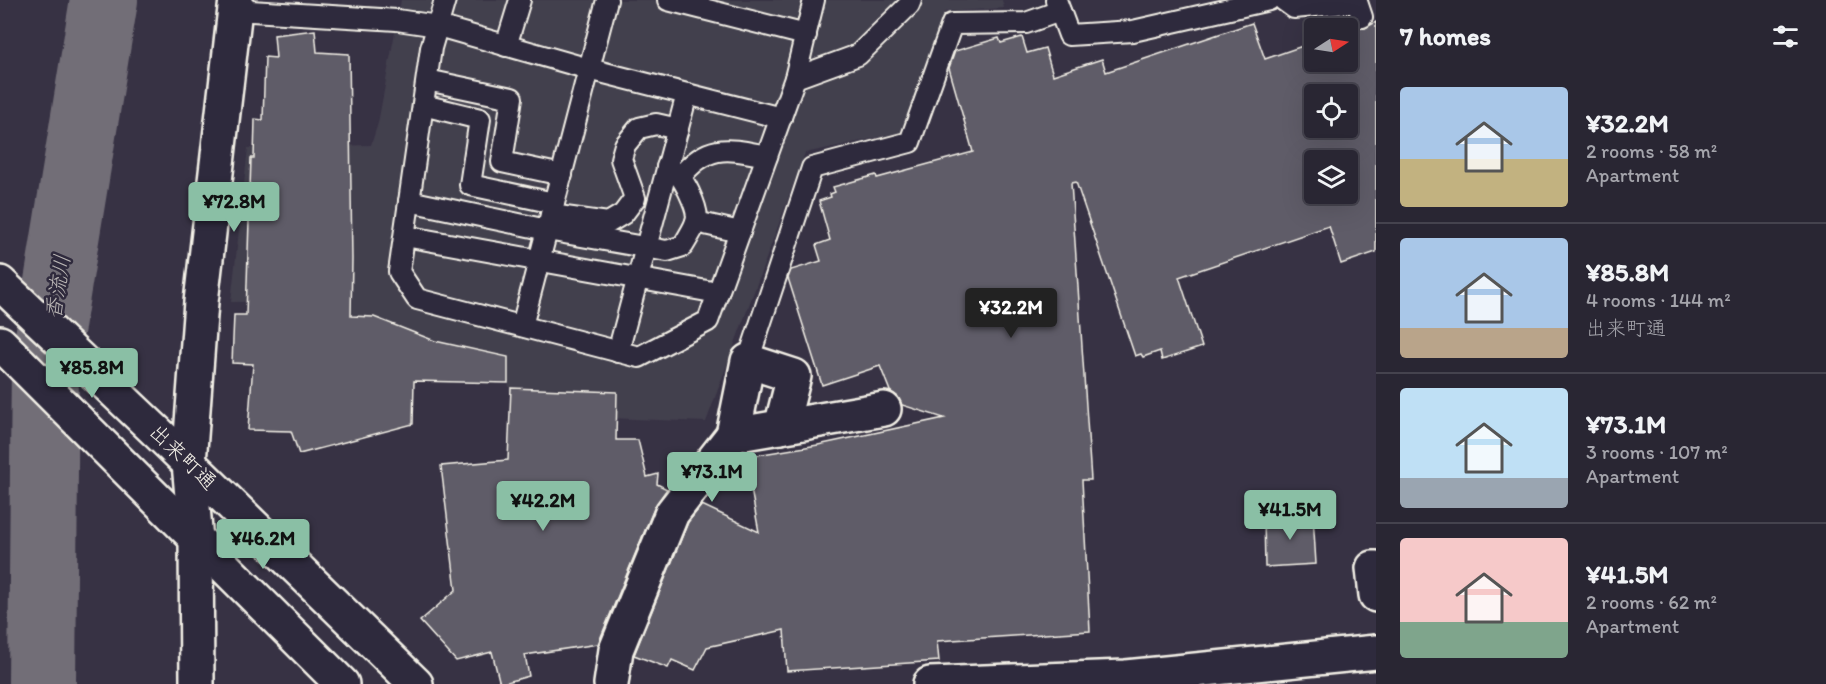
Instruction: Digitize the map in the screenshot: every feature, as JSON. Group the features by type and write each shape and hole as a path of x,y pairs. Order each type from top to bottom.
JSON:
{"street":[{"path":"197,684 196,540 189,463 201,302 235,5"},
{"name":"出来町通","path":"0,283 416,684"},
{"path":"0,342 342,684"},
{"path":"611,684 616,650 672,513 733,435 748,360 794,376 781,427"},
{"path":"733,435 884,409"},
{"path":"1376,568 1373,568 1376,595"},
{"path":"930,684 1126,677 1376,652"},
{"path":"383,653 411,684"}],"lane":[{"path":"445,0 431,48 399,272 417,298 639,357 708,321 795,78 814,0"},
{"path":"506,46 520,0"},
{"path":"522,326 607,0"},
{"path":"668,0 727,7 806,35"},
{"path":"795,78 858,55 909,5 911,0"},
{"path":"748,360 812,168 910,142 952,24 1026,23 1058,5 1069,35 1133,31 1269,0"},
{"path":"1284,0 1294,8 1357,2 1362,17"},
{"path":"235,5 438,26 589,69 781,118"},
{"path":"427,80 512,98 502,162 562,175"},
{"path":"618,352 658,205 674,172 678,129 687,94"},
{"path":"423,105 480,120 470,185 551,216 646,247 667,251 683,246 696,222 697,208 674,172"},
{"path":"635,198 621,159 625,145 639,129 656,124 678,129"},
{"path":"674,172 708,153 728,149 767,156"},
{"path":"409,201 608,223 623,214 635,198"},
{"path":"635,198 658,205"},
{"path":"696,222 740,231"},
{"path":"405,236 718,293"}],"shaded area":[{"path":"401,0 1002,0 1004,8 945,12 910,131 805,153 706,422 514,414 507,377 336,378 339,301 231,302 248,148 371,145 378,123"}],"building":[{"path":"1376,22 1376,252 1341,264 1329,226 1179,277 1202,347 1162,360 1160,351 1143,357 1141,354 1135,356 1076,182 1071,183 1091,480 1082,480 1090,631 937,641 939,661 787,671 784,630 707,647 695,670 672,660 668,668 634,655 688,522 702,505 759,532 745,457 818,445 944,418 902,405 898,397 890,391 880,366 822,385 788,278 791,270 821,261 816,245 830,240 819,201 831,197 830,194 835,192 833,187 876,175 877,178 973,152 949,68 955,51 999,38 1001,43 1022,37 1027,53 1045,48 1053,75 1102,59 1106,72 1252,23 1265,59 1304,45 1304,72 1358,72 1358,28 1365,28"},
{"path":"315,30 317,52 349,54 351,316 374,317 435,341 508,357 508,383 414,381 413,424 299,454 291,431 248,430 253,364 232,363 234,315 246,315 251,158 254,158 255,119 263,120 265,57 276,58 274,35"},
{"path":"511,388 617,392 616,440 638,440 647,477 658,474 657,484 667,489 655,506 598,644 525,655 529,676 500,684 492,652 456,661 420,621 456,590 441,466 508,460"},
{"path":"1313,515 1316,564 1265,567 1264,518"}],"waterway":[{"name":"香流川","path":"42,684 45,362 104,0"}]}
